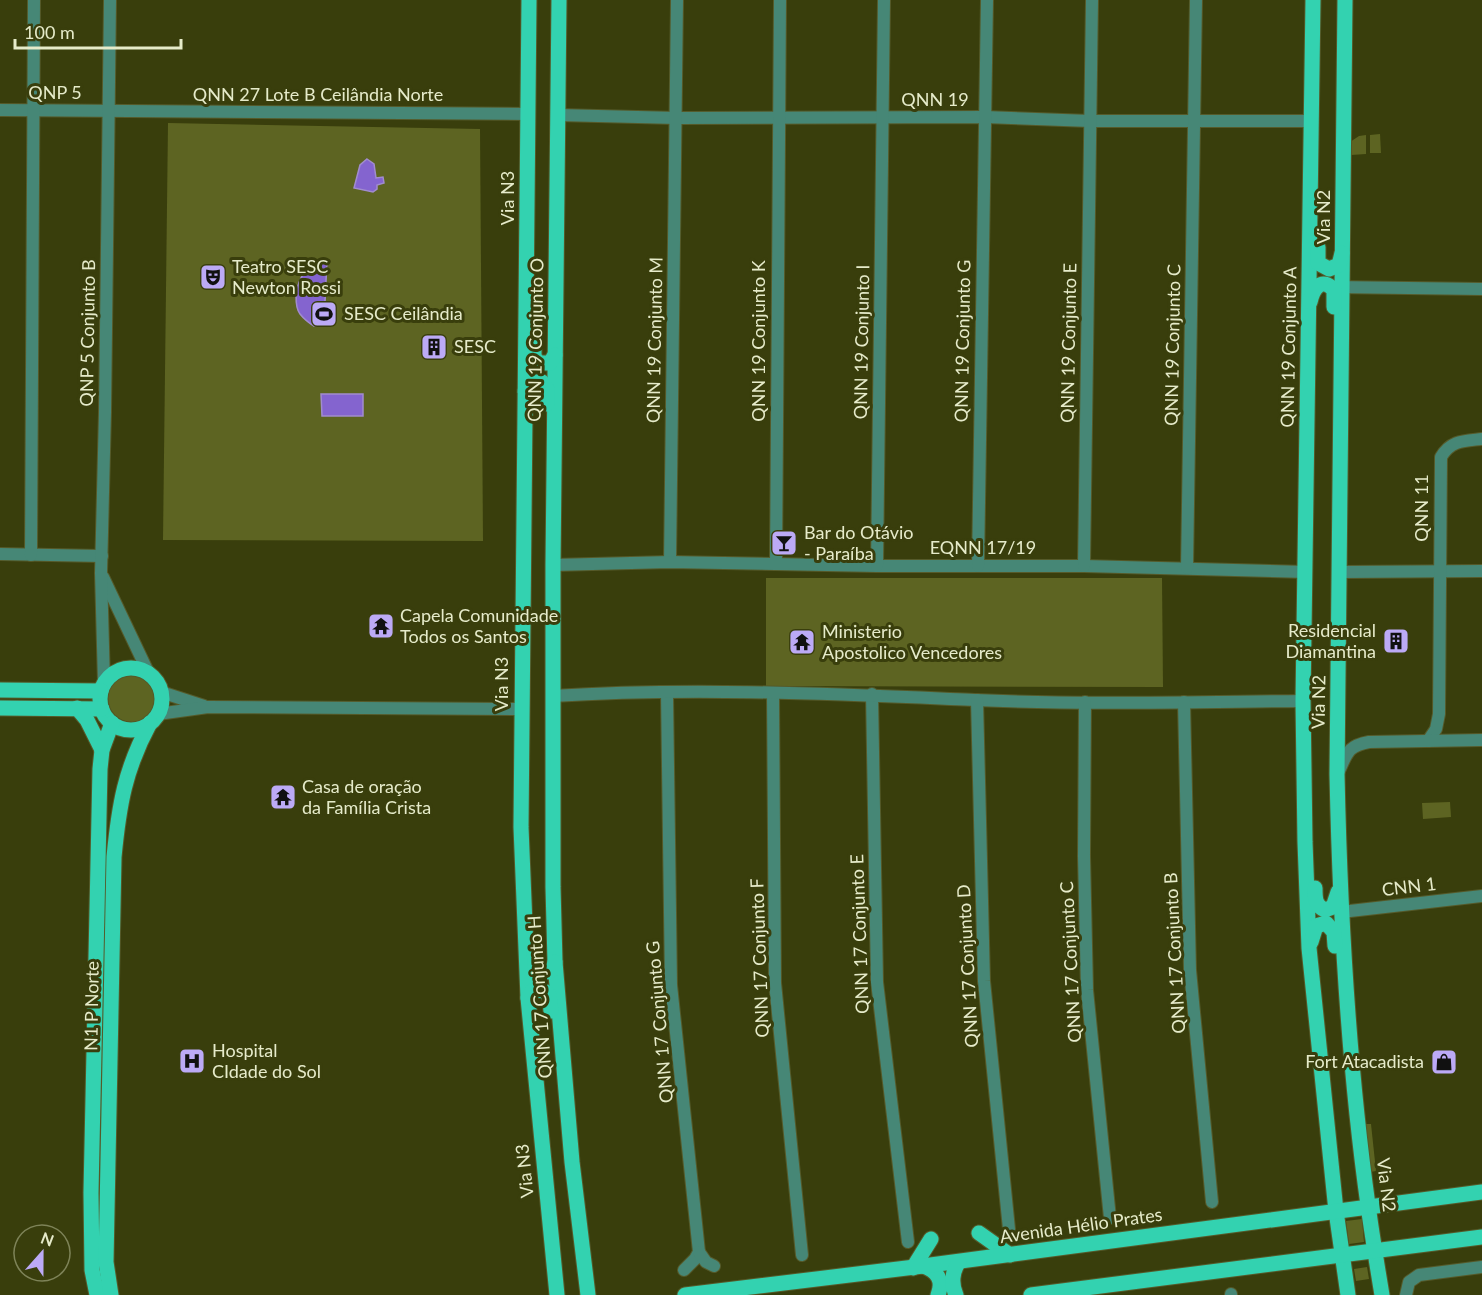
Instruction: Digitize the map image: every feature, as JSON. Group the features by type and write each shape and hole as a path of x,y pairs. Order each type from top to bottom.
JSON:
{"main road":[{"name":"Via N3","path":"529,0 521,828 528,998 557,1295"},
{"name":"QNN 19 Conjunto O","path":"553,565 559,0"},
{"path":"1313,0 1311,125 1319,177 1318,263 1323,267 1334,268 1339,265 1343,247"},
{"name":"Via N2","path":"1344,3 1343,247 1337,287 1334,290 1333,373 1341,445 1337,774 1340,886 1352,1058 1368,1206 1382,1295"},
{"name":"QNN 19 Conjunto A","path":"1306,572 1311,125"},
{"path":"527,144 535,189 534,353 536,360 543,364 550,363 555,355"},
{"path":"1309,306 1316,287 1325,285 1337,287"},
{"path":"525,391 528,384 534,381 542,382 547,389 544,552 553,598"},
{"path":"552,696 553,565"},
{"name":"Via N2","path":"1306,572 1303,701 1310,948 1336,1211 1347,1295"},
{"path":"130,668 140,669 149,674 159,685 161,692 162,703 154,718 141,728 121,728 112,723 102,709 103,687 111,675 130,668"},
{"path":"0,690 103,687"},
{"name":"QNN 17 Conjunto H","path":"552,696 555,962 572,1162 588,1295"},
{"path":"0,708 102,709"},
{"path":"77,708 87,720 102,750"},
{"name":"N1 P Norte","path":"111,1295 106,1262 114,857 122,792 139,744 154,718"},
{"name":"N1 P Norte","path":"97,1295 92,1270 91,1202 102,750 112,723"},
{"path":"1304,766 1314,838 1315,900 1318,906 1325,910 1333,907 1340,886"},
{"path":"521,828 535,965 539,971 545,973 553,969 555,962"},
{"path":"1310,948 1316,926 1326,923 1332,927 1340,1015 1352,1058"},
{"path":"528,998 532,991 540,989 547,992 550,999 556,1080 572,1162"},
{"name":"Avenida Hélio Prates","path":"685,1295 959,1262 1482,1192"},
{"path":"979,1233 1010,1255"},
{"path":"1031,1295 1482,1237"},
{"path":"932,1239 918,1267 933,1270 940,1280 938,1295"},
{"path":"956,1295 953,1288 954,1268 959,1262"}],"street":[{"path":"31,555 34,0"},
{"name":"QNP 5 Conjunto B","path":"102,556 110,0"},
{"name":"QNN 19 Conjunto M","path":"670,562 677,0"},
{"name":"QNN 19 Conjunto K","path":"776,564 780,0"},
{"name":"QNN 19 Conjunto I","path":"877,566 884,0"},
{"name":"QNN 19 Conjunto G","path":"978,566 987,0"},
{"name":"QNN 19 Conjunto E","path":"1084,566 1092,0"},
{"name":"QNN 19 Conjunto C","path":"1187,568 1196,0"},
{"name":"QNP 5","path":"0,110 109,111"},
{"name":"QNN 27 Lote B Ceilândia Norte","path":"109,111 528,114"},
{"name":"QNN 19","path":"558,115 676,118 985,117 1311,125"},
{"path":"1337,287 1482,289"},
{"name":"QNN 11","path":"1428,741 1436,729 1438,719 1441,457 1455,442 1482,439"},
{"path":"0,554 102,556 103,687"},
{"name":"EQNN 17/19","path":"553,565 670,562 877,566 1084,566 1306,572"},
{"path":"1339,572 1482,571"},
{"path":"101,573 149,674"},
{"path":"161,692 208,707"},
{"name":"QNN 17 Conjunto G","path":"667,693 671,985 699,1252"},
{"path":"552,696 773,693 872,694 977,700 1085,702 1303,701"},
{"name":"QNN 17 Conjunto F","path":"773,693 775,983 802,1255"},
{"name":"QNN 17 Conjunto E","path":"872,694 877,982 908,1242"},
{"name":"QNN 17 Conjunto D","path":"977,700 984,981 1009,1229"},
{"name":"QNN 17 Conjunto C","path":"1085,702 1084,856 1088,990 1110,1218"},
{"name":"QNN 17 Conjunto B","path":"1184,702 1190,970 1212,1202"},
{"path":"154,718 208,707 521,709"},
{"path":"1337,774 1350,749 1355,745 1369,742 1482,740"},
{"name":"CNN 1","path":"1341,912 1482,896"},
{"path":"684,1270 695,1260 699,1252 706,1262 714,1266"},
{"path":"1406,1295 1409,1282 1419,1275 1482,1267"}],"green space":[{"name":"SESC Ceilândia","path":"168,123 480,129 483,541 163,540"},
{"path":"1380,134 1381,153 1370,153 1370,135"},
{"path":"1366,135 1366,154 1351,155 1350,142 1359,136"},
{"path":"766,578 1162,578 1163,687 766,686"},
{"path":"127,674 137,674 152,684 156,698 152,712 146,718 137,722 127,722 112,712 108,703 108,693 118,678"},
{"path":"1450,802 1451,817 1423,819 1422,803"},
{"path":"1366,1124 1371,1124 1376,1171 1370,1172"},
{"path":"1362,1219 1364,1242 1349,1244 1346,1221"},
{"path":"1367,1267 1369,1279 1356,1281 1354,1269"}],"shaded area":[{"path":"367,159 374,164 376,178 383,177 384,183 377,185 377,189 373,192 354,188 360,165"},
{"path":"327,261 324,322 314,326 303,318 298,310 297,289 305,272 314,265"},
{"path":"321,394 363,394 363,416 322,416"}],"place":[{"name":"Teatro SESC Newton Rossi","path":"213,277"},
{"name":"SESC Ceilândia","path":"324,314"},
{"name":"SESC","path":"434,347"},
{"name":"Bar do Otávio - Paraíba","path":"784,543"},
{"name":"Capela Comunidade Todos os Santos","path":"381,626"},
{"name":"Residencial Diamantina","path":"1396,641"},
{"name":"Ministerio Apostolico Vencedores","path":"802,642"},
{"name":"Casa de oração da Família Crista","path":"283,797"},
{"name":"Hospital CIdade do Sol","path":"192,1061"},
{"name":"Fort Atacadista","path":"1444,1062"}]}
